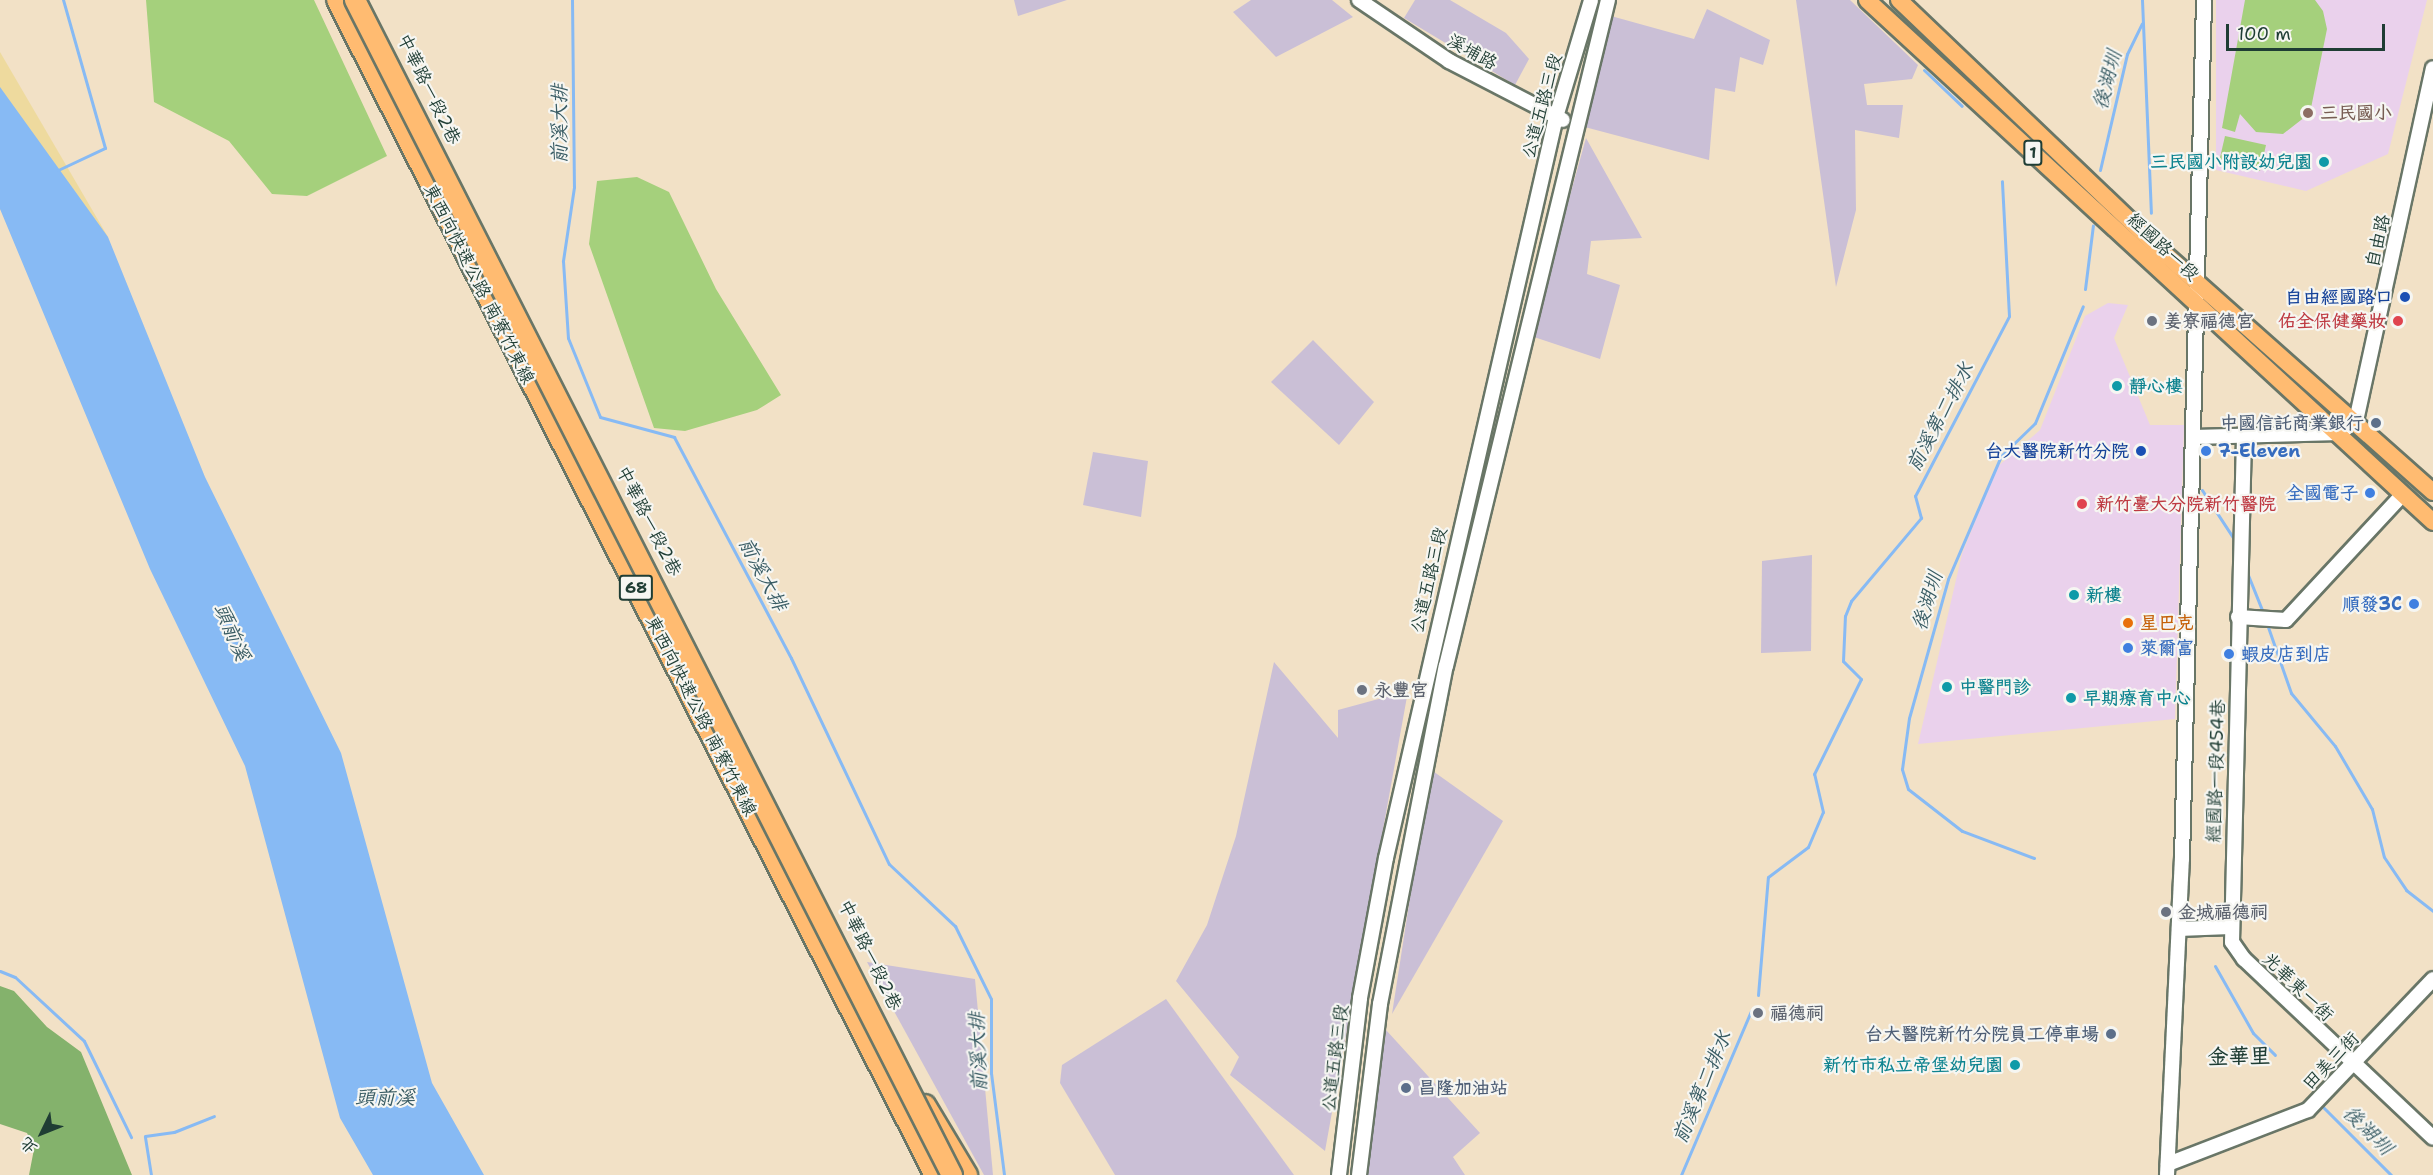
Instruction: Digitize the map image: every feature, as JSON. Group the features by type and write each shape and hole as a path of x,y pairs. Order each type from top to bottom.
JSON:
{"highway":[{"name":"東西向快速公路 南寮竹東線","path":"337,0 934,1175"},
{"name":"東西向快速公路 南寮竹東線","path":"355,0 950,1175"},
{"path":"925,1105 967,1175"}],"main road":[{"name":"經國路一段","path":"1868,0 2198,306 2340,433 2433,522"},
{"name":"經國路一段","path":"1899,0 2197,280 2433,492"}],"street":[{"name":"中華路一段2巷","path":"364,0 925,1105"},
{"name":"溪埔路","path":"1359,0 1449,61 1556,117 1574,124"},
{"name":"公道五路三段","path":"1340,1175 1360,998 1386,858 1556,117 1591,0"},
{"name":"公道五路三段","path":"1359,1175 1407,850 1574,124 1608,0"},
{"path":"2168,1170 2179,929 2198,306 2204,0"},
{"name":"自由路","path":"2356,421 2433,68"},
{"path":"2194,437 2340,433 2356,421"},
{"name":"經國路一段454巷","path":"2230,927 2244,437"},
{"path":"2238,617 2286,620 2403,494"},
{"path":"2179,929 2230,927"},
{"name":"光華東一街","path":"2230,927 2244,959 2433,1138"},
{"name":"田美三街","path":"2168,1170 2308,1110 2433,979"},
{"name":"中華路一段2巷","path":"901,1059 902,1082 950,1175"},
{"path":"923,1125 925,1105"},
{"path":"1346,1125 1365,1128"}],"shaded area":[{"path":"1014,0 1067,0 1018,16"},
{"path":"1251,0 1332,0 1353,17 1276,57 1233,12"},
{"path":"1415,0 1450,0 1506,33 1529,59 1515,85 1404,18"},
{"path":"1796,0 1850,0 1918,65 1912,79 1864,84 1867,105 1903,105 1899,138 1855,130 1856,210 1836,287"},
{"name":"三民國小","path":"2216,0 2427,0 2388,154 2306,191 2216,170"},
{"path":"1707,9 1770,40 1763,65 1740,57 1735,92 1715,88 1709,160 1581,126 1611,16 1694,39"},
{"path":"1586,138 1642,238 1591,241 1587,274 1620,285 1600,359 1531,336"},
{"name":"新竹臺大分院新竹醫院","path":"2108,303 2128,305 2114,338 2150,425 2184,425 2175,719 1918,744 1962,554 1997,467 2040,430 2085,316"},
{"path":"1313,340 1374,402 1339,445 1271,382"},
{"path":"1093,452 1148,461 1141,517 1083,505"},
{"path":"1812,555 1811,651 1761,653 1762,561"},
{"path":"1274,662 1338,738 1338,710 1408,691 1325,1151 1230,1075 1239,1057 1176,981 1207,925 1236,836"},
{"path":"1430,769 1503,821 1392,1014"},
{"path":"867,962 975,979 993,1175 984,1175"},
{"path":"1166,999 1294,1175 1115,1175 1060,1083 1062,1065"},
{"path":"1386,1030 1480,1133 1453,1157 1465,1175 1367,1175"}],"green space":[{"path":"146,0 314,0 387,156 307,196 272,194 229,141 154,102"},
{"path":"2245,0 2315,0 2323,11 2327,29 2310,113 2283,134 2256,132 2240,114 2235,132 2222,128"},
{"path":"2225,136 2266,145 2260,171 2219,162"},
{"path":"637,177 669,192 716,289 781,395 757,410 685,431 654,428 589,244 597,181"},
{"path":"0,986 14,991 47,1027 81,1052 132,1175 29,1175 34,1149 27,1133 0,1124"}],"sand":[{"path":"0,52 108,237 0,210"}],"water":[{"name":"頭前溪","path":"0,87 108,237 205,477 341,753 432,1083 484,1175 373,1175 340,1118 245,766 150,569 0,209"}],"waterway":[{"path":"58,170 105,148 63,0"},
{"name":"前溪大排","path":"572,0 574,187 563,261 568,338 600,417 674,437 791,658 889,864 955,926 991,999 991,1073 1004,1175"},
{"path":"2142,0 2151,213"},
{"name":"後湖圳","path":"2100,170 2127,54 2142,23"},
{"name":"前溪第二排水","path":"1924,70 1962,106"},
{"name":"前溪第二排水","path":"1758,995 1768,877 1808,847 1823,812 1814,774 1861,679 1843,661 1845,616 1851,601 1921,518 1915,496 2009,316 2002,181"},
{"name":"後湖圳","path":"2085,289 2093,225"},
{"name":"後湖圳","path":"2034,858 1962,831 1908,789 1902,769 1909,718 1948,579 2001,456 2035,423 2083,306"},
{"path":"2202,490 2234,539"},
{"path":"2246,570 2262,610"},
{"path":"2268,627 2291,693 2335,746 2372,809 2384,857 2406,890 2433,911"},
{"name":"後湖圳","path":"2215,966 2253,1033 2275,1055"},
{"path":"0,971 15,977 84,1041 131,1137"},
{"name":"前溪第二排水","path":"1681,1175 1751,1011"},
{"name":"後湖圳","path":"2323,1107 2391,1175"},
{"path":"151,1175 145,1136 174,1132 214,1116"}],"place":[{"name":"三民國小","path":"2308,113"},
{"name":"三民國小附設幼兒園","path":"2324,162"},
{"name":"自由經國路口","path":"2405,297"},
{"name":"姜寮福德宮","path":"2152,321"},
{"name":"佑全保健藥妝","path":"2398,321"},
{"name":"靜心樓","path":"2117,386"},
{"name":"中國信託商業銀行","path":"2376,423"},
{"name":"台大醫院新竹分院","path":"2141,451"},
{"name":"7-Eleven","path":"2206,451"},
{"name":"全國電子","path":"2370,493"},
{"name":"新竹臺大分院新竹醫院","path":"2082,504"},
{"name":"新樓","path":"2074,595"},
{"name":"順發3C","path":"2414,604"},
{"name":"星巴克","path":"2128,623"},
{"name":"萊爾富","path":"2128,648"},
{"name":"蝦皮店到店","path":"2229,654"},
{"name":"中醫門診","path":"1947,687"},
{"name":"永豐宮","path":"1362,690"},
{"name":"早期療育中心","path":"2071,698"},
{"name":"金城福德祠","path":"2166,912"},
{"name":"福德祠","path":"1758,1013"},
{"name":"台大醫院新竹分院員工停車場","path":"2111,1034"},
{"name":"新竹市私立帝堡幼兒園","path":"2015,1065"},
{"name":"昌隆加油站","path":"1406,1088"}],"district":[{"name":"金華里","path":"2239,1056"}]}
